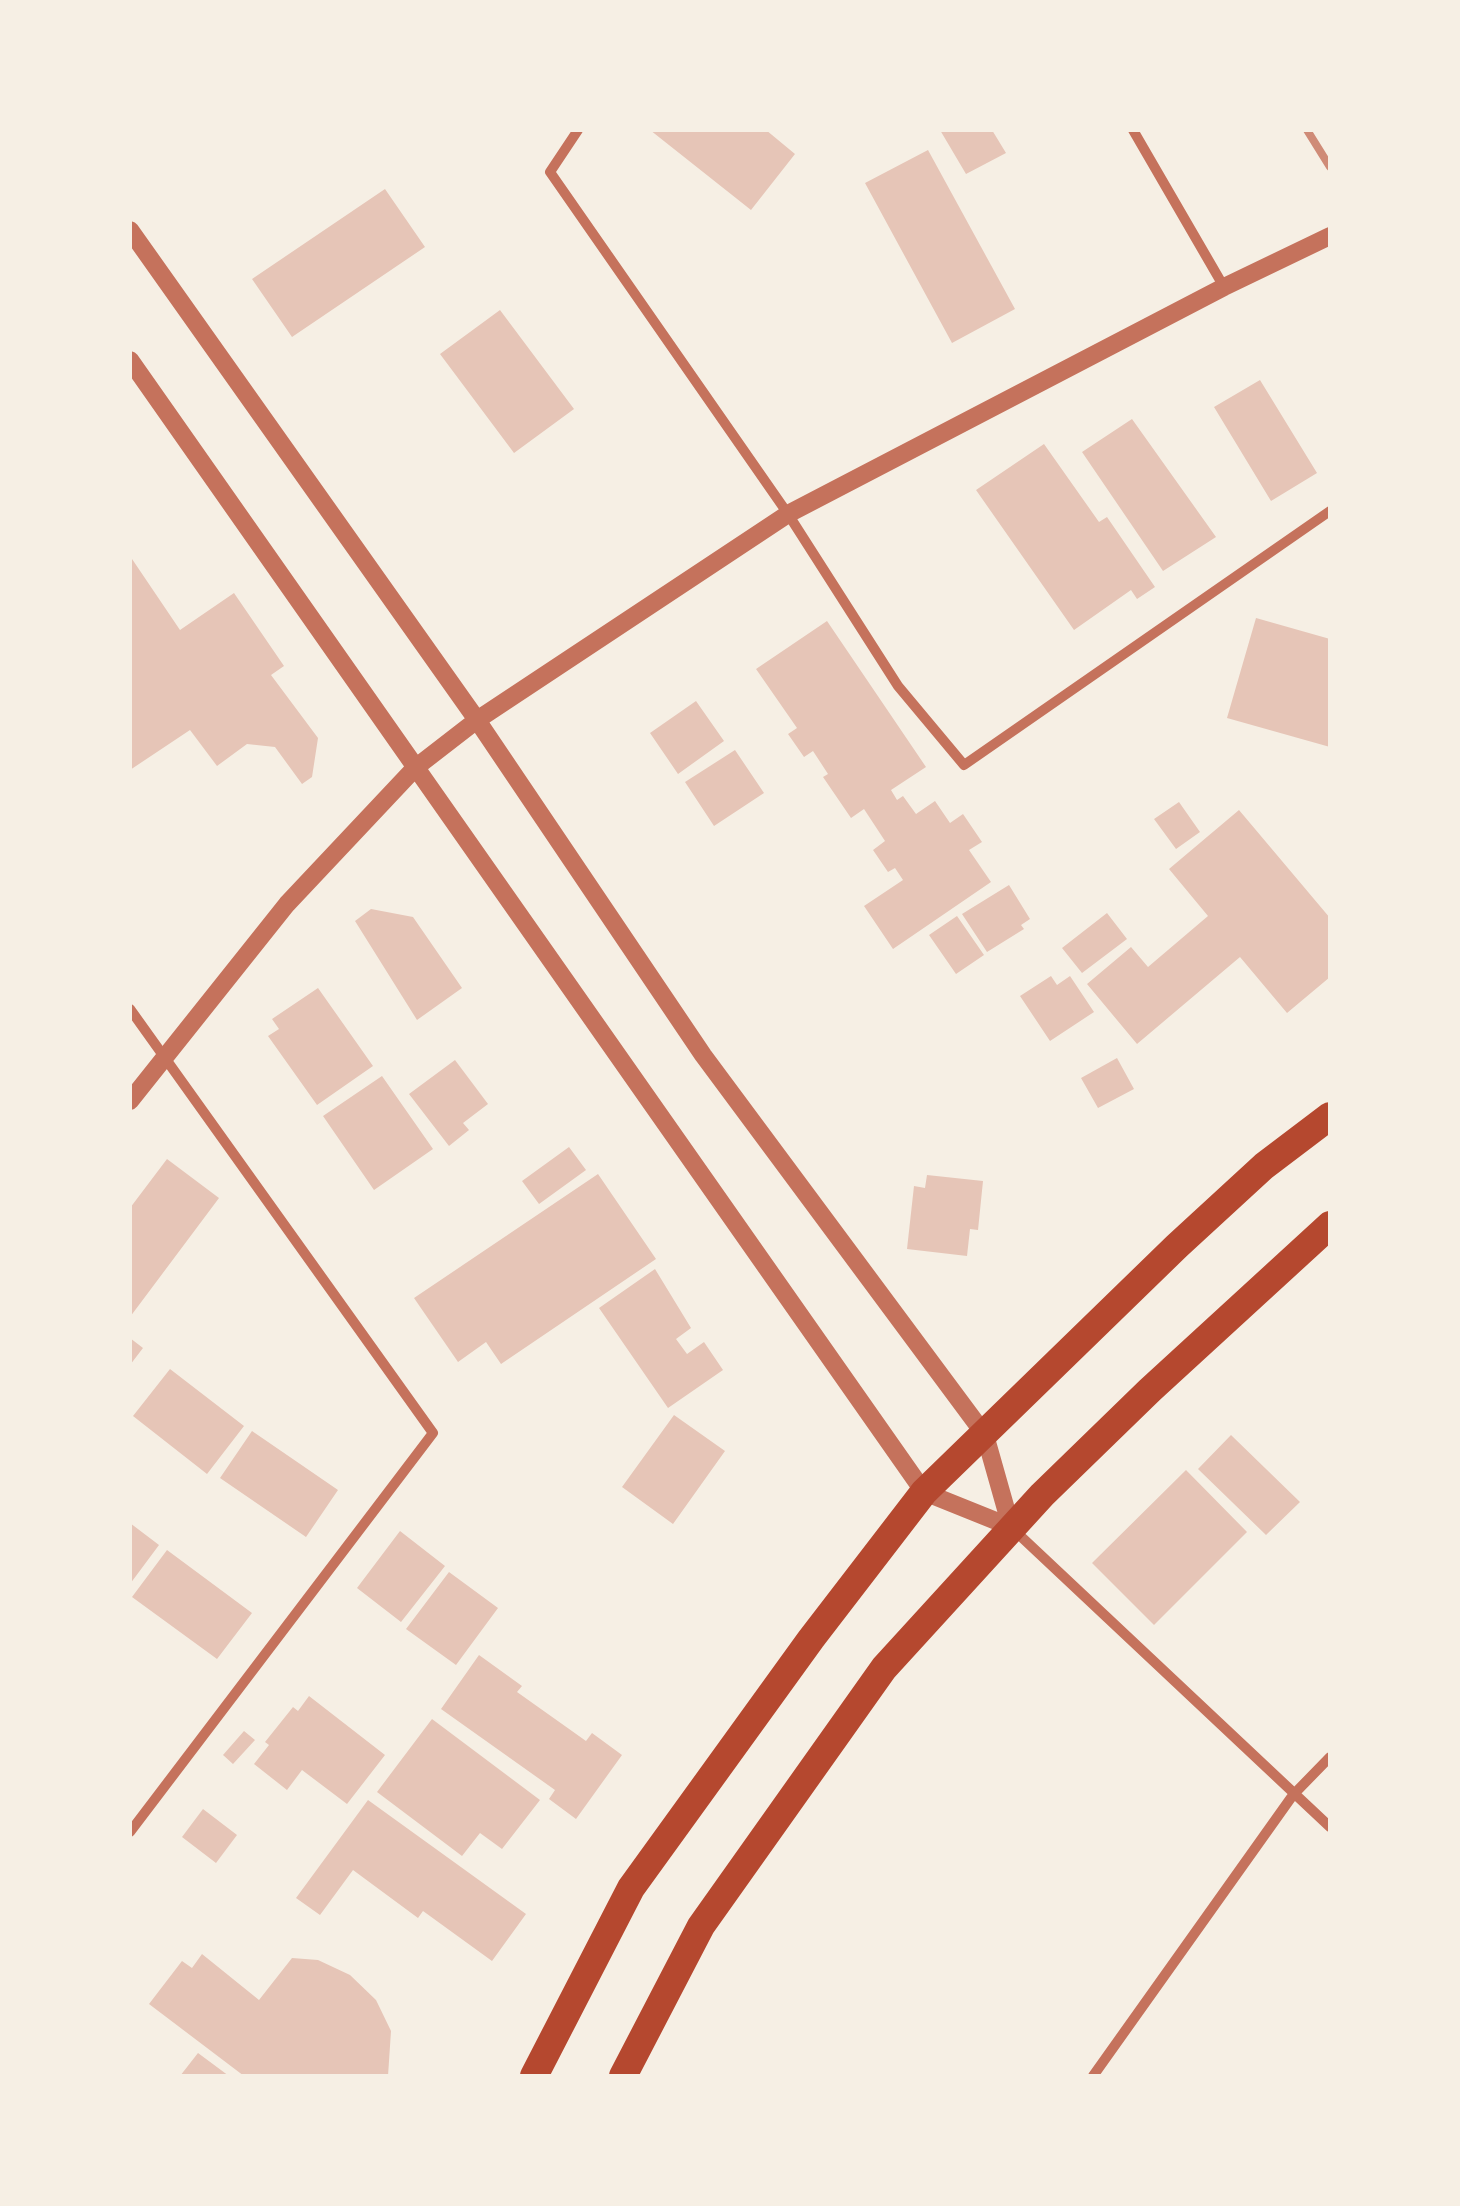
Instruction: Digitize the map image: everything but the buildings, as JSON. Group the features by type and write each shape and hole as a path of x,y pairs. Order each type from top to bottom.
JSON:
{"highway":[{"path":"534,2076 631,1888 811,1639 924,1492 1177,1246 1264,1166 1330,1116"},
{"path":"623,2076 701,1926 884,1668 1012,1528 1150,1390 1330,1225"}],"street":[{"path":"578,130 550,172 788,514 898,686 964,765 1330,511"},
{"path":"1133,130 1224,287"},
{"path":"130,230 477,720 703,1055 986,1435 1012,1528"},
{"path":"130,1101 287,904 415,768 477,720 788,514 1330,236"},
{"path":"130,360 924,1492 1012,1528 1330,1827"},
{"path":"130,1009 433,1434 130,1832"},
{"path":"1093,2076 1293,1795 1330,1758"}],"railway":[{"path":"1307,130 1330,167"}]}
